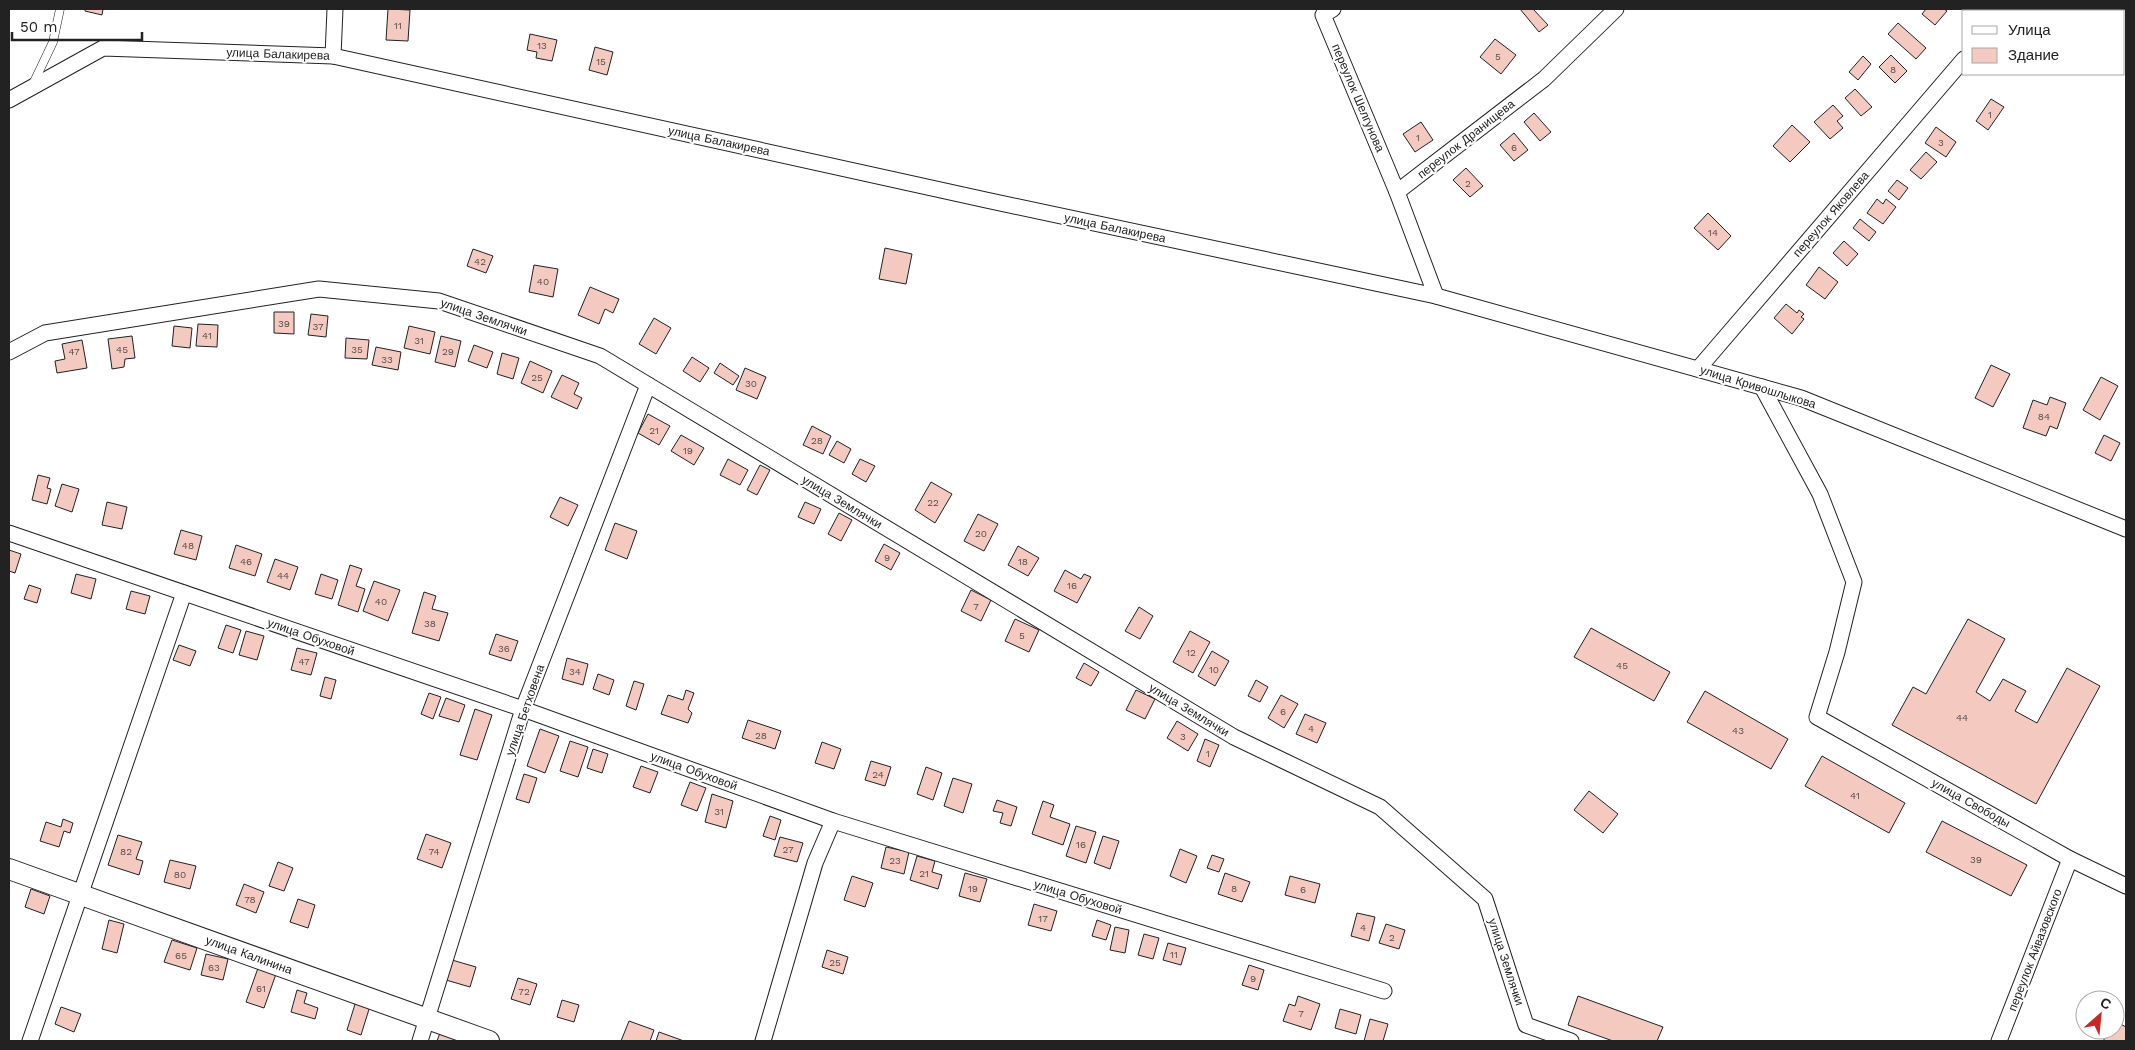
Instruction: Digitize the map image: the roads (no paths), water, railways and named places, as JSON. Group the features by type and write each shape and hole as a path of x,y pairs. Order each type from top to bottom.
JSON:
{"street":[{"path":"333,56 336,9"},
{"name":"переулок Шелгунова","path":"1333,9 1323,15 1397,192"},
{"name":"переулок Дранищева","path":"1397,192 1544,79 1616,9"},
{"name":"улица Балакирева","path":"9,100 103,48 333,56 966,196 1436,296"},
{"name":"переулок Яковлева","path":"1698,369 1962,61"},
{"path":"1397,192 1436,296"},
{"name":"улица Землячки","path":"9,352 45,333 319,289 439,301 600,356 1234,738 1380,807 1485,899 1526,1025 1571,1041"},
{"name":"улица Кривошлыкова","path":"1436,296 1801,398 2126,529"},
{"name":"улица Бетховена","path":"420,1041 523,709 648,386"},
{"name":"улица Свободы","path":"1762,387 1820,494 1854,582 1837,652 1816,717 2070,858 2126,886"},
{"name":"улица Обуховой","path":"9,533 523,709 833,821 1384,991"},
{"path":"30,1041 184,593"},
{"path":"763,1041 815,863 833,821"},
{"name":"переулок Айвазовского","path":"1999,1041 2070,858"},
{"name":"улица Калинина","path":"9,868 489,1041"}],"lane":[{"path":"32,87 53,42 60,9"}]}
